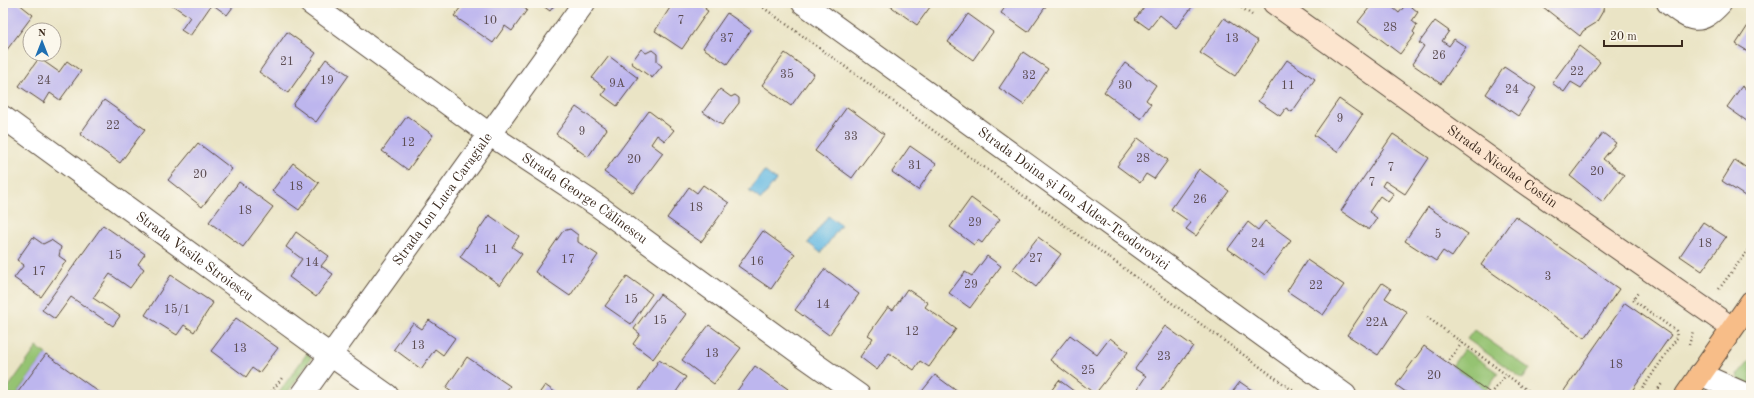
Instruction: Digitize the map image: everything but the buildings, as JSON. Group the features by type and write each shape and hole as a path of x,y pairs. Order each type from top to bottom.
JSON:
{"main road":[{"name":"Strada Nicolae Costin","path":"1274,3 1512,174 1732,328"},
{"path":"1686,395 1751,302"}],"street":[{"name":"Strada George Călinescu","path":"310,3 489,134 598,206 859,395"},
{"name":"Strada Ion Luca Caragiale","path":"302,395 584,3"},
{"name":"Strada Doina și Ion Aldea-Teodorovici","path":"803,3 1337,393"},
{"path":"1668,3 1682,14 1698,19 1710,15 1721,3"},
{"name":"Strada Vasile Stroiescu","path":"3,118 387,395"},
{"path":"1700,374 1747,395"}],"path":[{"path":"757,3 1299,395"},
{"path":"1715,295 1751,246"},
{"path":"1638,395 1677,338 1676,331 1633,300 1640,291"},
{"path":"1427,317 1534,395"},
{"path":"1447,363 1462,343"},
{"path":"1491,394 1506,375"}],"green space":[{"path":"1474,330 1530,369 1523,379 1467,339"},
{"path":"37,347 46,354 18,392 22,395 3,395"},
{"path":"1464,349 1498,373 1486,390 1452,366"},
{"path":"308,352 311,358 286,395 277,395"},
{"path":"1751,359 1751,386 1739,381 1737,375"}],"water":[{"path":"764,171 776,180 761,200 749,191"},
{"path":"828,216 841,225 821,253 808,243"}]}
